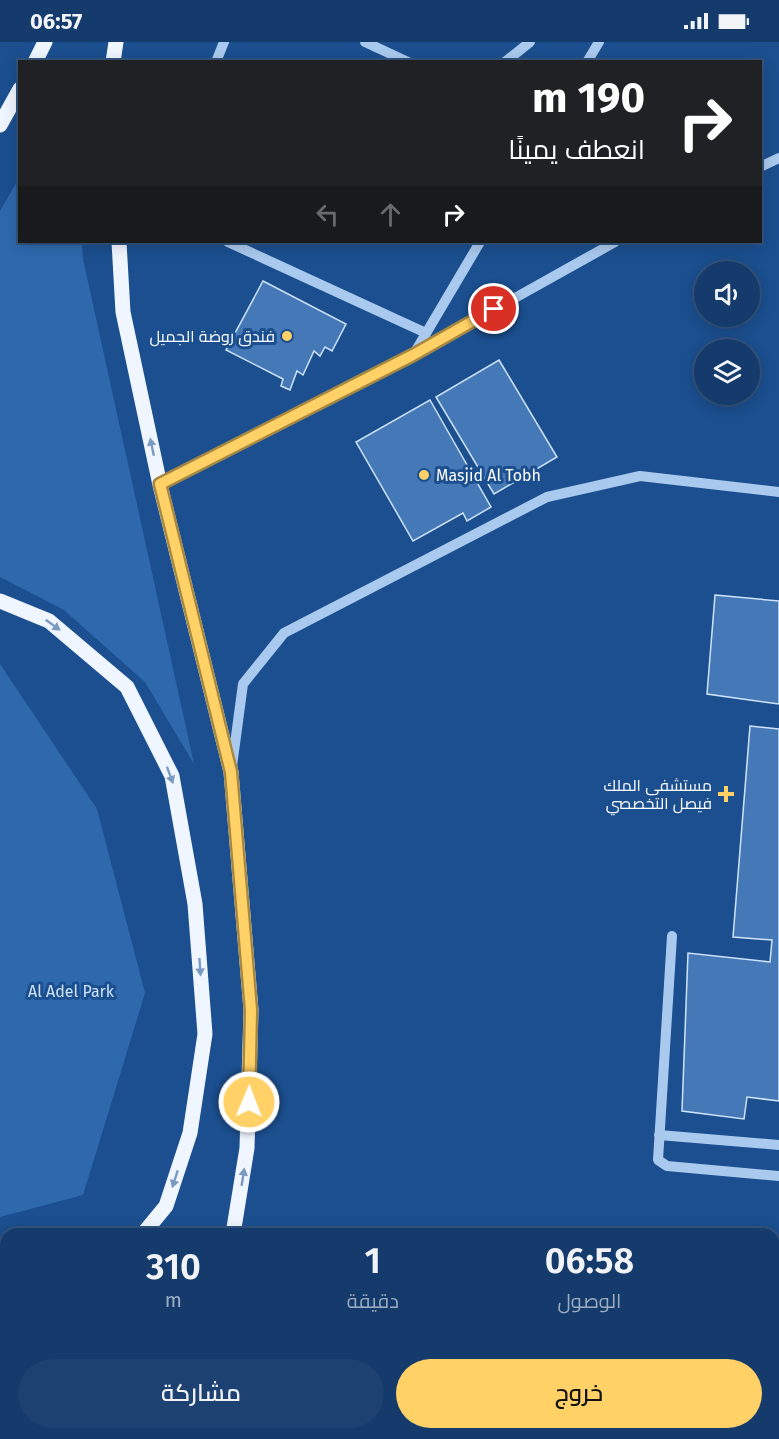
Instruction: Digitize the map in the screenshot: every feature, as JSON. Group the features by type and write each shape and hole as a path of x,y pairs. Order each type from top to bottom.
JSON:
{"main road":[{"path":"36,60 45,42"},
{"path":"113,60 116,42"},
{"path":"0,125 18,94"},
{"path":"119,248 123,312 160,484 231,772 251,1010 247,1148 234,1228"},
{"path":"0,601 49,621 127,687 172,776 195,904 205,1034 190,1133 166,1206 147,1228"}],"street":[{"path":"217,60 224,42"},
{"path":"365,42 404,60"},
{"path":"508,60 530,42"},
{"path":"589,60 599,42"},
{"path":"762,166 779,158"},
{"path":"230,243 426,333"},
{"path":"413,355 479,243"},
{"path":"160,484 413,355 613,243"},
{"path":"231,772 243,684 284,633 547,497 640,476 779,492"},
{"path":"672,936 658,1160 667,1166 779,1176"},
{"path":"659,1135 779,1145"}],"green space":[{"path":"18,180 18,243 82,243 83,259 194,764 145,682 64,610 0,577 0,211"},
{"name":"Al Adel Park","path":"0,664 97,809 145,993 83,1195 0,1217"}],"building":[{"name":"فندق روضة الجميل","path":"263,281 346,324 332,351 325,347 320,356 314,351 303,375 297,371 290,390 281,386 283,379 226,350"},
{"path":"499,360 557,457 494,494 436,397"},
{"name":"Masjid Al Tobh","path":"430,400 491,507 467,521 463,513 413,541 356,442"},
{"path":"715,595 779,601 779,704 707,694"},
{"path":"750,726 779,729 779,1101 747,1097 744,1119 682,1111 688,953 770,962 772,940 733,937"}],"place":[{"name":"فندق روضة الجميل","path":"287,336"},
{"name":"Masjid Al Tobh","path":"424,475"},
{"name":"مستشفى الملك فيصل التخصصي","path":"726,794"}],"route":[{"path":"249,1102 251,1010 231,772 160,484 413,355 494,309"}]}
